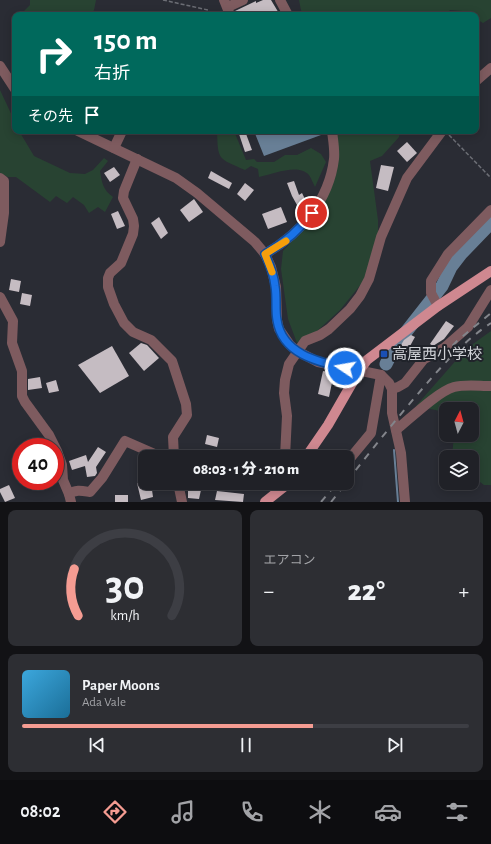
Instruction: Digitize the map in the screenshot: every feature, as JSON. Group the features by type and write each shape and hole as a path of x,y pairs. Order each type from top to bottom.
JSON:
{"main road":[{"path":"311,450 328,425 359,371 367,360 438,306 491,271"},
{"path":"265,502 278,490"}],"street":[{"path":"227,7 244,0"},
{"path":"280,0 286,12"},
{"path":"0,66 12,84"},
{"path":"479,78 491,68"},
{"path":"84,134 176,178 197,193 255,242 265,254 271,267 276,287 277,320 279,329 290,345 297,351 318,362 381,375 389,383 392,389 392,413 401,453 405,502"},
{"path":"114,148 121,134"},
{"path":"265,254 287,240 300,228 312,213 323,195 332,170 334,158 332,134"},
{"path":"285,450 287,416 284,393 285,380 290,364 297,351 305,341 320,335 329,329 350,309 360,296 369,279 381,237 407,178 442,134"},
{"path":"137,159 124,191 123,198 133,219 133,234 121,263 110,273 108,278 108,287 114,304 124,323 133,332 151,340 172,361 186,404 187,415 173,437 173,450"},
{"path":"0,242 4,213 2,180"},
{"path":"438,306 431,293 430,281 448,254 491,210"},
{"path":"392,389 405,383 424,359 444,348 468,327 491,290"},
{"path":"0,297 13,321 12,343 22,371 22,396 50,435 62,465 63,480 70,498 78,491 90,492 102,478 125,441 146,450"},
{"path":"354,453 370,433 381,375"},
{"path":"396,430 436,397 453,388 468,386 491,386"},
{"path":"179,490 182,502"}],"path":[{"path":"163,0 208,10 210,12"},
{"path":"447,134 491,178"}],"green space":[{"path":"30,0 96,0 93,12 23,12 30,5"},
{"path":"299,0 491,0 491,18 483,23 479,21 479,12 450,10 448,12 301,12"},
{"path":"0,90 12,116 12,134 21,134 34,156 70,173 85,174 93,170 104,158 108,161 100,171 101,179 107,192 113,197 105,212 98,207 89,213 84,205 73,197 67,203 56,196 50,202 16,177 8,177 0,173"},
{"path":"217,134 235,134 246,160 254,159 257,162 274,162 285,155 297,155 311,148 321,154 326,162 315,187 309,175 299,170 286,170 259,177 258,169 251,166 245,170 229,163 221,157 218,148"},
{"path":"336,134 400,134 399,137 382,156 370,161 378,220 378,248 366,278 340,310 316,332 297,343 288,319 281,269 283,251 317,214 331,188"},
{"path":"491,331 491,485 484,485 479,481 479,450 453,450 453,442 479,442 479,402 439,402 439,411 416,406 466,349"}],"water":[{"path":"255,134 321,134 321,135 264,156"}],"building":[{"path":"263,0 271,0 278,12 235,12 256,1 256,3"},
{"path":"239,134 246,134 252,150 245,152"},
{"path":"407,142 417,153 407,162 397,151"},
{"path":"381,165 394,167 388,191 376,188"},
{"path":"114,167 120,175 110,182 104,173"},
{"path":"211,171 232,183 229,189 208,178"},
{"path":"294,181 299,195 302,193 305,199 297,205 287,183"},
{"path":"245,183 254,190 245,201 237,194"},
{"path":"194,199 203,212 189,222 180,210"},
{"path":"281,207 287,222 268,229 262,214"},
{"path":"118,211 125,226 117,229 111,214"},
{"path":"159,217 168,233 161,239 151,223"},
{"path":"11,279 21,281 19,292 9,290"},
{"path":"22,293 32,295 30,306 20,304"},
{"path":"446,321 454,326 444,339 433,346 430,344"},
{"path":"411,335 415,337 405,355 398,350 404,340"},
{"path":"141,343 147,345 159,358 144,371 129,353"},
{"path":"112,346 129,376 100,393 78,365"},
{"path":"323,371 334,373 329,397 318,394"},
{"path":"40,377 42,388 28,390 28,379"},
{"path":"56,380 59,391 49,393 46,383"},
{"path":"207,435 219,438 217,447 205,444"},
{"path":"98,447 106,452 96,467 97,473 95,476 87,477 85,466 72,470 69,461 86,455 88,462"},
{"path":"9,485 15,498 5,502 0,489"},
{"path":"139,490 152,490 153,497 141,500"},
{"path":"188,490 201,490 199,499 188,498"},
{"path":"217,491 244,494 243,502 215,500"},
{"path":"115,495 128,495 128,502 115,502"}],"waterway":[{"path":"386,364 395,346 442,286 451,267 461,254 491,223"},
{"path":"394,450 398,502"}],"railway":[{"path":"443,356 457,341 491,313"},
{"path":"354,472 399,416 460,347 491,323"},
{"path":"321,502 331,490"},
{"path":"331,502 340,490"}],"slow traffic":[{"path":"272,272 265,254 286,241"}],"place":[{"name":"高屋西小学校","path":"384,354"}],"route":[{"path":"312,213 294,234 265,254 271,267 276,287 277,320 279,329 284,337 290,345 303,355 318,362 345,368"}]}
